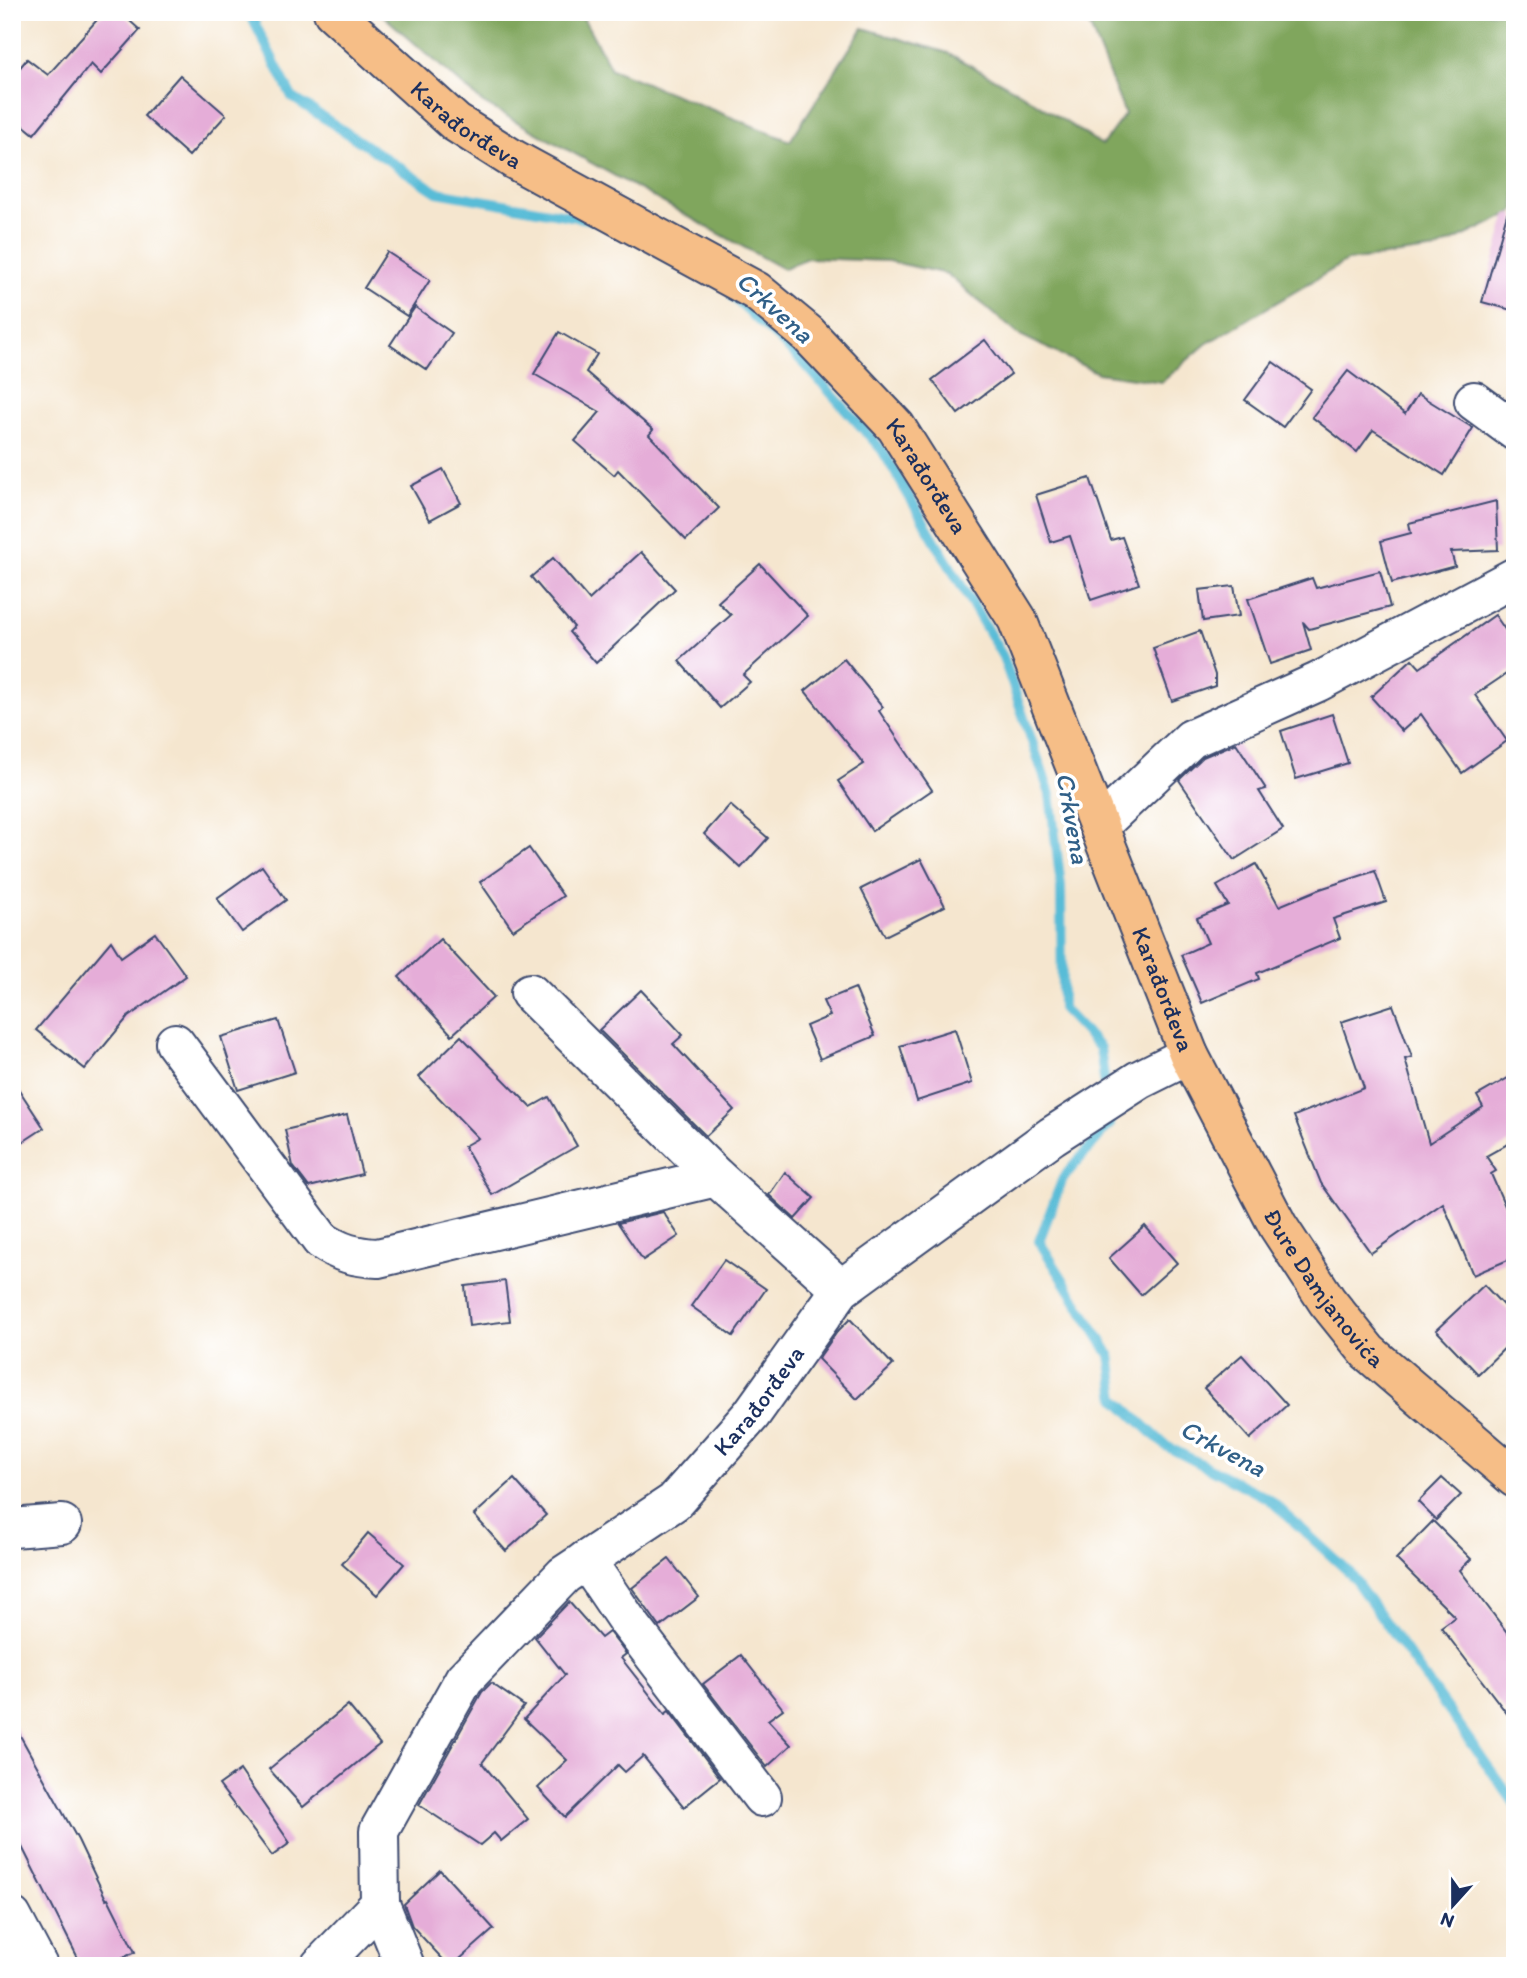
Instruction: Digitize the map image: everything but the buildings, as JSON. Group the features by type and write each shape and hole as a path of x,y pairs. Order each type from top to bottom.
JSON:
{"main road":[{"name":"Karađorđeva","path":"334,12 456,123 513,159 756,291 808,334 896,427 1017,619 1189,1055"},
{"name":"Đure Damjanovića","path":"1189,1055 1278,1226 1327,1301 1368,1352 1513,1472"}],"street":[{"path":"1474,401 1515,431"},
{"path":"1100,825 1191,739 1318,682 1515,577"},
{"path":"530,993 716,1177 841,1289"},
{"path":"175,1043 321,1240 338,1252 355,1257 378,1258 716,1177"},
{"name":"Karađorđeva","path":"380,1904 379,1831 464,1679 564,1575 674,1502 751,1415 841,1289 1052,1136 1139,1080 1189,1055"},
{"path":"12,1528 62,1524"},
{"path":"586,1560 626,1619 762,1797"},
{"path":"320,1966 380,1904 405,1966"},
{"path":"12,1917 38,1966"}],"green space":[{"path":"379,12 580,12 611,69 790,141 863,28 948,53 1019,92 1102,145 1125,114 1084,12 1515,12 1515,209 1512,213 1437,249 1347,261 1206,344 1162,382 1098,373 1018,334 947,274 888,261 807,258 783,269 483,103"}],"waterway":[{"name":"Crkvena","path":"249,12 292,97 437,192 593,220"},
{"name":"Crkvena","path":"732,296 802,361 882,450 1003,657 1050,794 1061,886 1062,1008 1100,1048 1106,1093"},
{"name":"Crkvena","path":"1108,1109 1110,1124 1063,1178 1039,1241 1110,1355 1116,1399 1166,1446 1269,1499 1350,1573 1515,1804"}]}
